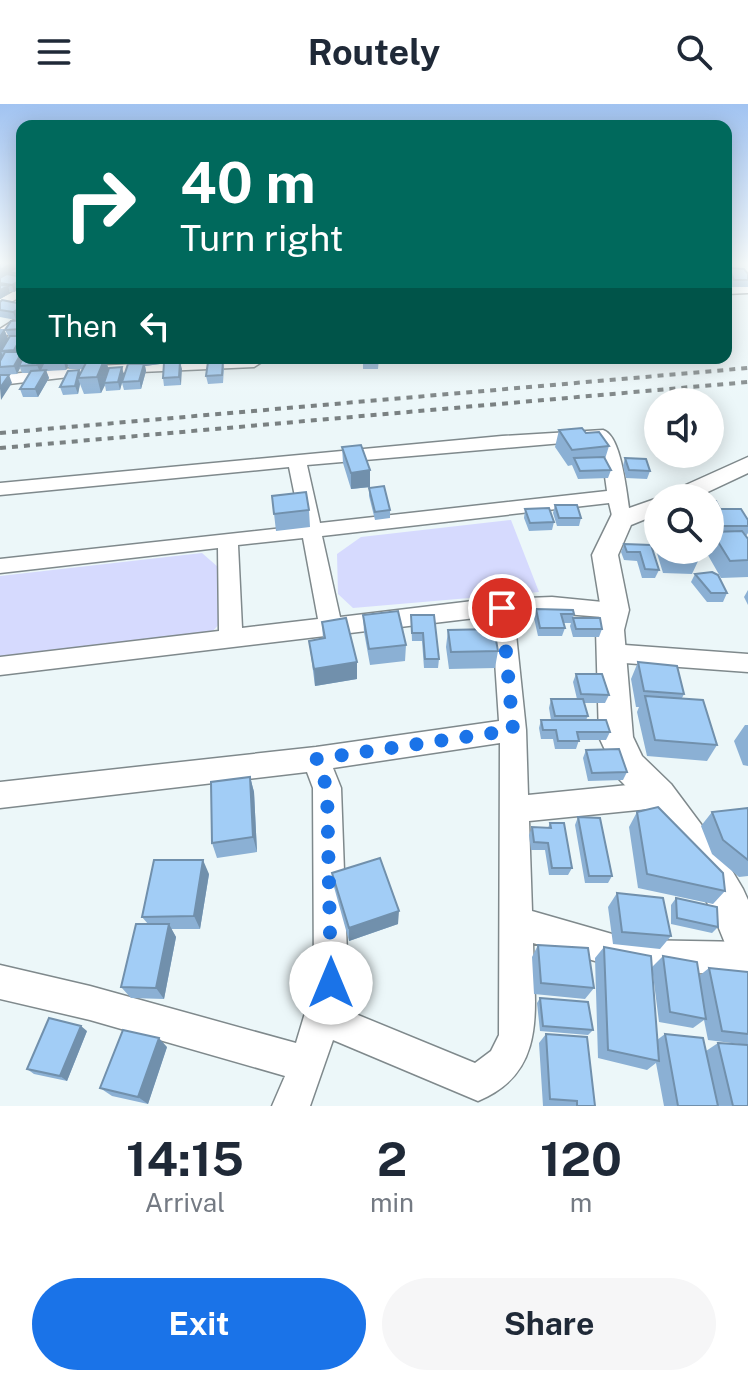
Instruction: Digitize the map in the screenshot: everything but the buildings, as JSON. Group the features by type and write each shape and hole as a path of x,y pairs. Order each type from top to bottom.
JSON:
{"street":[{"path":"0,336 16,324"},
{"path":"0,380 95,370 231,364"},
{"path":"0,489 502,441 603,435 611,455 619,508 605,555 615,610 610,630 616,737 630,767 658,795 738,902 748,948"},
{"path":"297,460 314,531 331,627"},
{"path":"706,484 748,464"},
{"path":"0,566 314,531 644,506"},
{"path":"228,540 231,639"},
{"path":"0,666 502,608 552,605 615,610"},
{"path":"322,1018 478,1083 504,1064 517,1037 513,730 502,608"},
{"path":"611,653 748,663"},
{"path":"0,795 316,759 513,730"},
{"path":"291,1106 308,1064 331,983 327,788 316,759"},
{"path":"514,809 658,795"},
{"path":"517,922 633,956 748,958"},
{"path":"0,982 90,1003 308,1064"}],"water":[{"path":"511,520 539,592 353,608 338,594 337,554 361,537"},
{"path":"202,553 218,567 221,622 213,631 0,658 0,576"}],"railway":[{"path":"0,433 748,368"},
{"path":"0,448 748,382"}],"route":[{"path":"331,983 327,788 316,759 513,730 502,608"}]}
